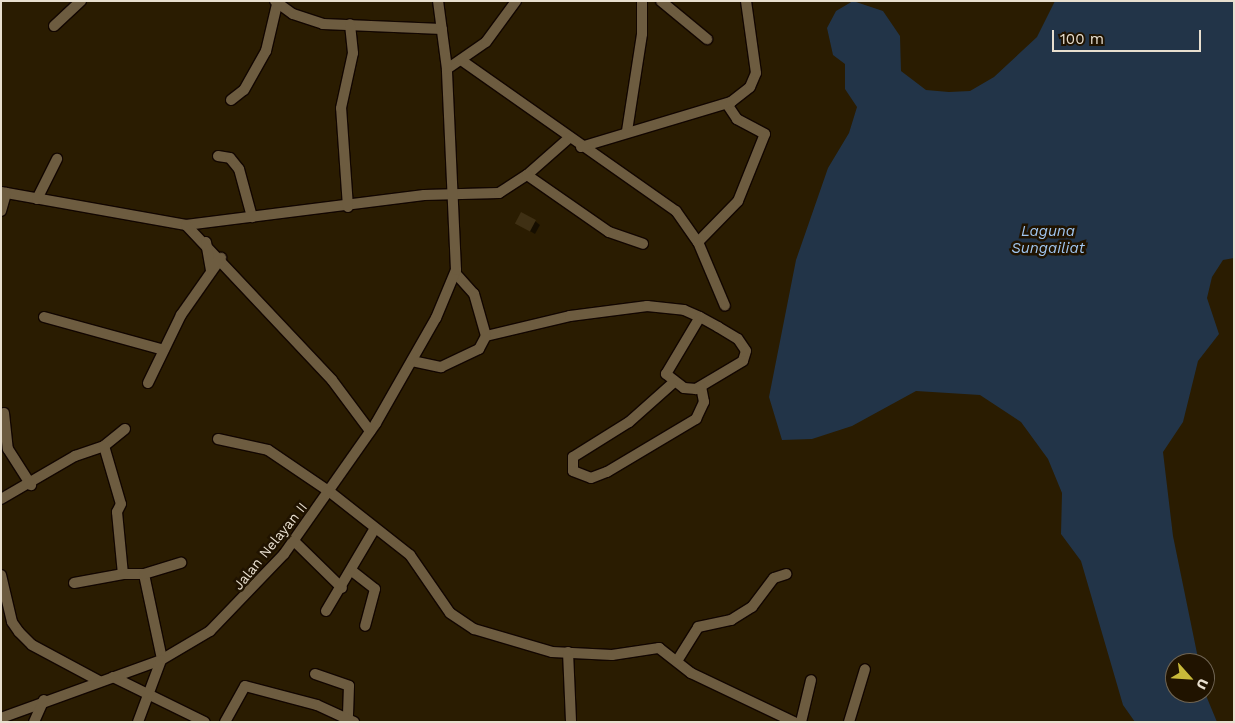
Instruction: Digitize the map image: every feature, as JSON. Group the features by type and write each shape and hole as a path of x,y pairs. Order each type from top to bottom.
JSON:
{"street":[{"path":"54,26 81,1"},
{"path":"412,361 441,367 479,349 486,336 474,294 455,273 455,192 447,69 438,1"},
{"path":"627,131 638,64 642,1"},
{"path":"661,1 707,39"},
{"path":"581,147 627,131 729,103 740,95 756,73 752,24 746,1"},
{"path":"231,100 244,90 266,51 276,3 305,20 442,29"},
{"path":"447,69 486,42 514,6"},
{"path":"348,207 342,108 353,53 350,24"},
{"path":"460,60 581,147 676,211 698,242 725,306"},
{"path":"698,242 738,201 765,134 737,119 729,103"},
{"path":"1,211 3,192 193,223 348,207 455,192 498,193 512,188 569,138"},
{"path":"218,156 230,158 239,169 252,218"},
{"path":"37,199 57,159"},
{"path":"527,174 609,232 643,244"},
{"path":"193,223 206,242 332,380 372,428"},
{"path":"206,242 211,271"},
{"path":"148,383 181,315 221,258"},
{"name":"Jalan Nelayan II","path":"1,718 44,700 162,660 210,631 241,604 294,541 330,492 372,428 412,361 455,273"},
{"path":"486,336 570,316 647,306 684,310 700,317 738,339 746,356 701,387 684,388 673,383 667,371 700,317"},
{"path":"44,317 164,350"},
{"path":"673,383 629,422 573,457 572,471 591,478 607,472 696,419 704,402 701,387"},
{"path":"4,414 8,449 31,485"},
{"path":"1,499 31,485 75,456 104,446 126,429"},
{"path":"218,439 268,450 330,492 414,559 457,619 481,633 568,652 612,655 650,646 669,652 691,673 794,722"},
{"path":"104,446 121,504 117,512 123,574"},
{"path":"326,611 342,588 375,528"},
{"path":"294,541 342,588"},
{"path":"74,583 123,574 144,574 181,563"},
{"path":"352,570 375,588 365,626"},
{"path":"138,722 162,660 144,574"},
{"path":"677,661 698,628 731,620 752,607 774,578 786,574"},
{"path":"1,575 12,622 19,632 32,645 99,681"},
{"path":"568,652 571,722"},
{"path":"849,722 865,669"},
{"path":"225,722 245,686 317,705 351,721 349,686 316,674"},
{"path":"113,677 205,722"},
{"path":"801,722 811,680"},
{"path":"34,722 44,700"}],"water":[{"name":"Laguna Sungailiat","path":"853,1 883,11 900,36 901,71 926,90 949,92 970,91 994,77 1037,37 1055,1 1234,1 1234,258 1223,260 1212,277 1207,298 1219,334 1198,361 1183,422 1163,452 1173,536 1197,653 1165,653 1165,703 1209,703 1217,722 1135,722 1123,705 1081,561 1061,534 1062,493 1048,459 1021,422 980,395 916,391 852,426 812,439 782,440 769,397 796,260 828,168 849,133 857,107 845,89 845,64 833,55 827,28 836,11"}],"building":[{"path":"521,212 536,220 530,231 515,223"}]}
